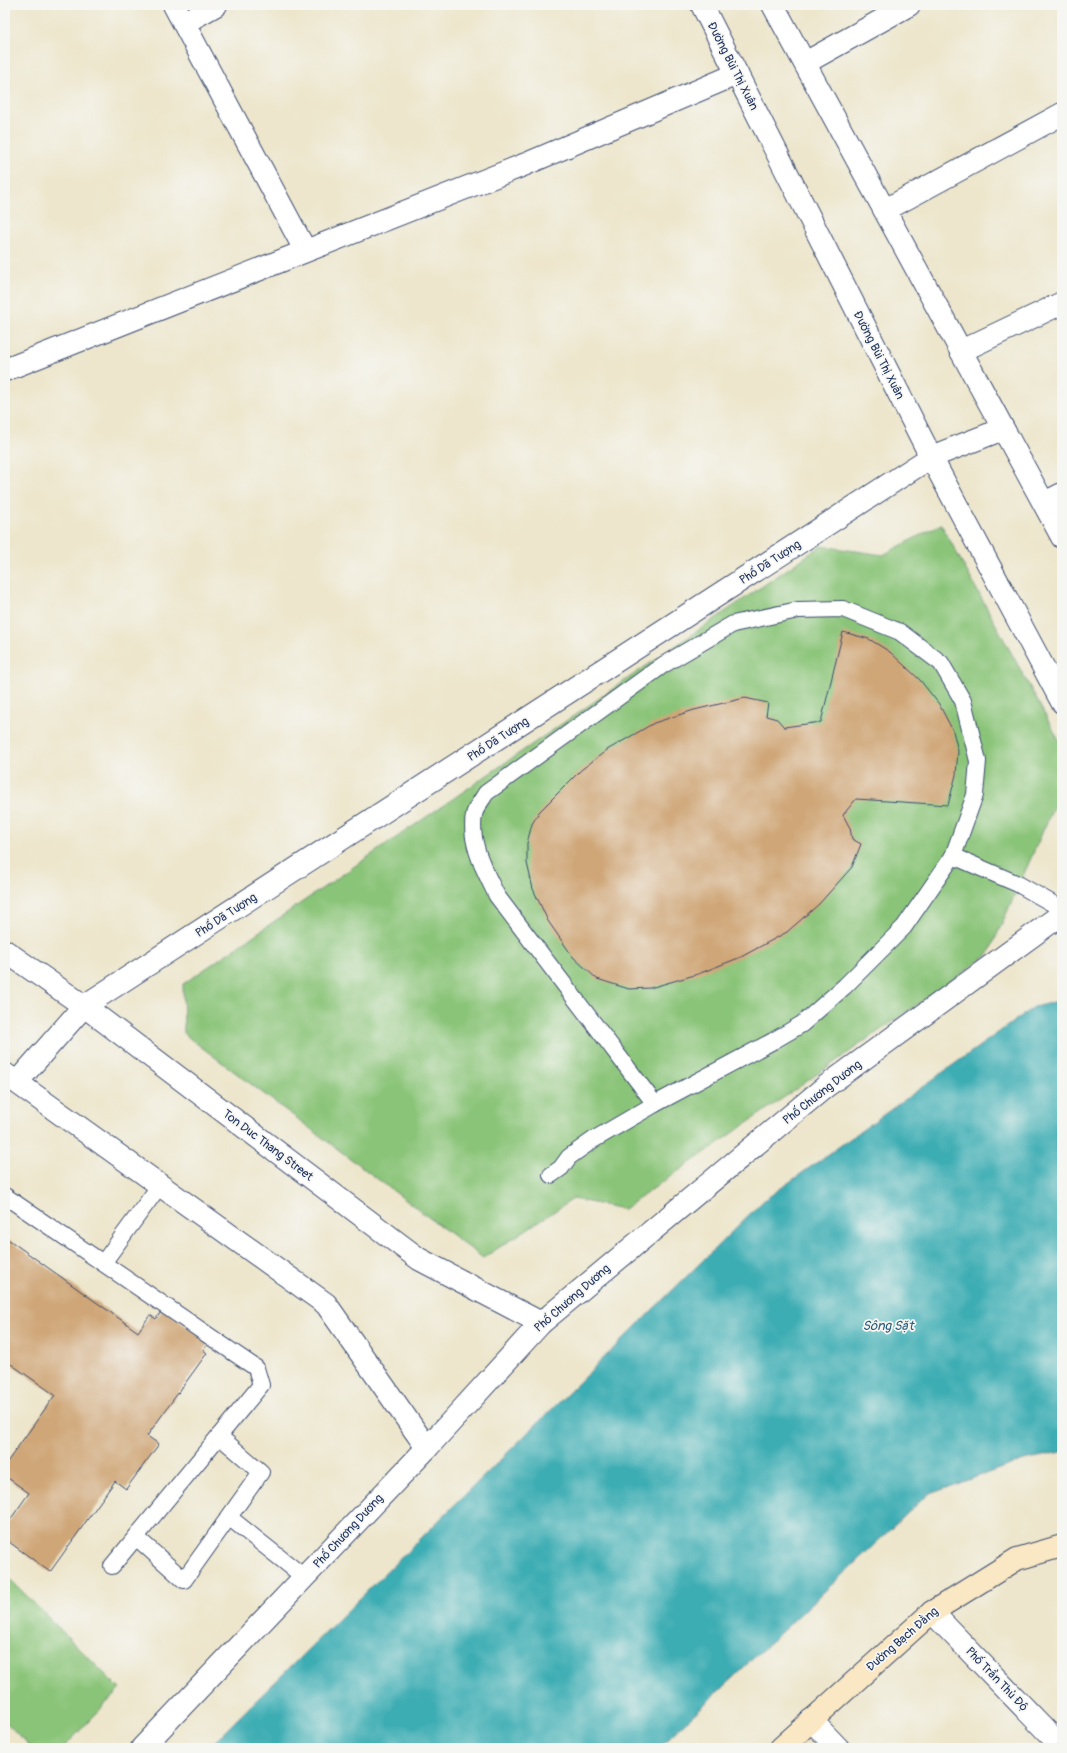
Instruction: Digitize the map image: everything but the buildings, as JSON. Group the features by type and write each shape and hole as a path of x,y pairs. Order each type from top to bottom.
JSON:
{"main road":[{"name":"Đường Bạch Đằng","path":"781,1748 932,1612 1017,1559 1062,1546"}],"street":[{"path":"216,5 179,14 305,250"},
{"name":"Đường Bùi Thị Xuân","path":"702,5 931,458 1062,702"},
{"path":"773,5 1003,429 1053,499 1062,537"},
{"path":"805,64 910,5"},
{"path":"5,370 305,250 526,164 737,74"},
{"path":"885,210 1062,114"},
{"path":"961,352 1062,303"},
{"name":"Phố Dã Tượng","path":"11,1078 84,1006 931,458 1003,429"},
{"name":"Phố Chương Dương","path":"142,1748 427,1448 541,1323 824,1087 1062,914"},
{"name":"Ton Duc Thang Street","path":"5,951 84,1006 419,1259 541,1323"},
{"path":"11,1078 326,1304 427,1448"},
{"name":"Phố Trần Thủ Độ","path":"932,1612 1062,1746"},
{"path":"811,1720 838,1748"}],"lane":[{"path":"551,1175 561,1168 569,1158 593,1140 655,1104 802,1024 845,986 904,927 953,856 975,795 978,761 963,701 941,663 900,632 843,609 798,610 733,624 663,665 486,793 474,814 473,835 480,862 497,896 655,1104"},
{"path":"953,856 1018,884 1062,909"},
{"path":"103,1263 160,1185"},
{"path":"5,1196 256,1368 261,1386 112,1566"},
{"path":"136,1537 184,1580 230,1518 261,1472 219,1436"},
{"path":"230,1518 304,1577"}],"green space":[{"path":"941,524 1062,746 1062,788 988,955 624,1209 573,1199 483,1258 184,1034 183,984 821,546 883,555"},
{"path":"5,1574 120,1689 63,1748 31,1748 5,1721"}],"water":[{"name":"Sông Sặt","path":"1062,1000 1062,1452 1024,1460 927,1495 658,1748 208,1748 763,1201 1034,1007"}]}
